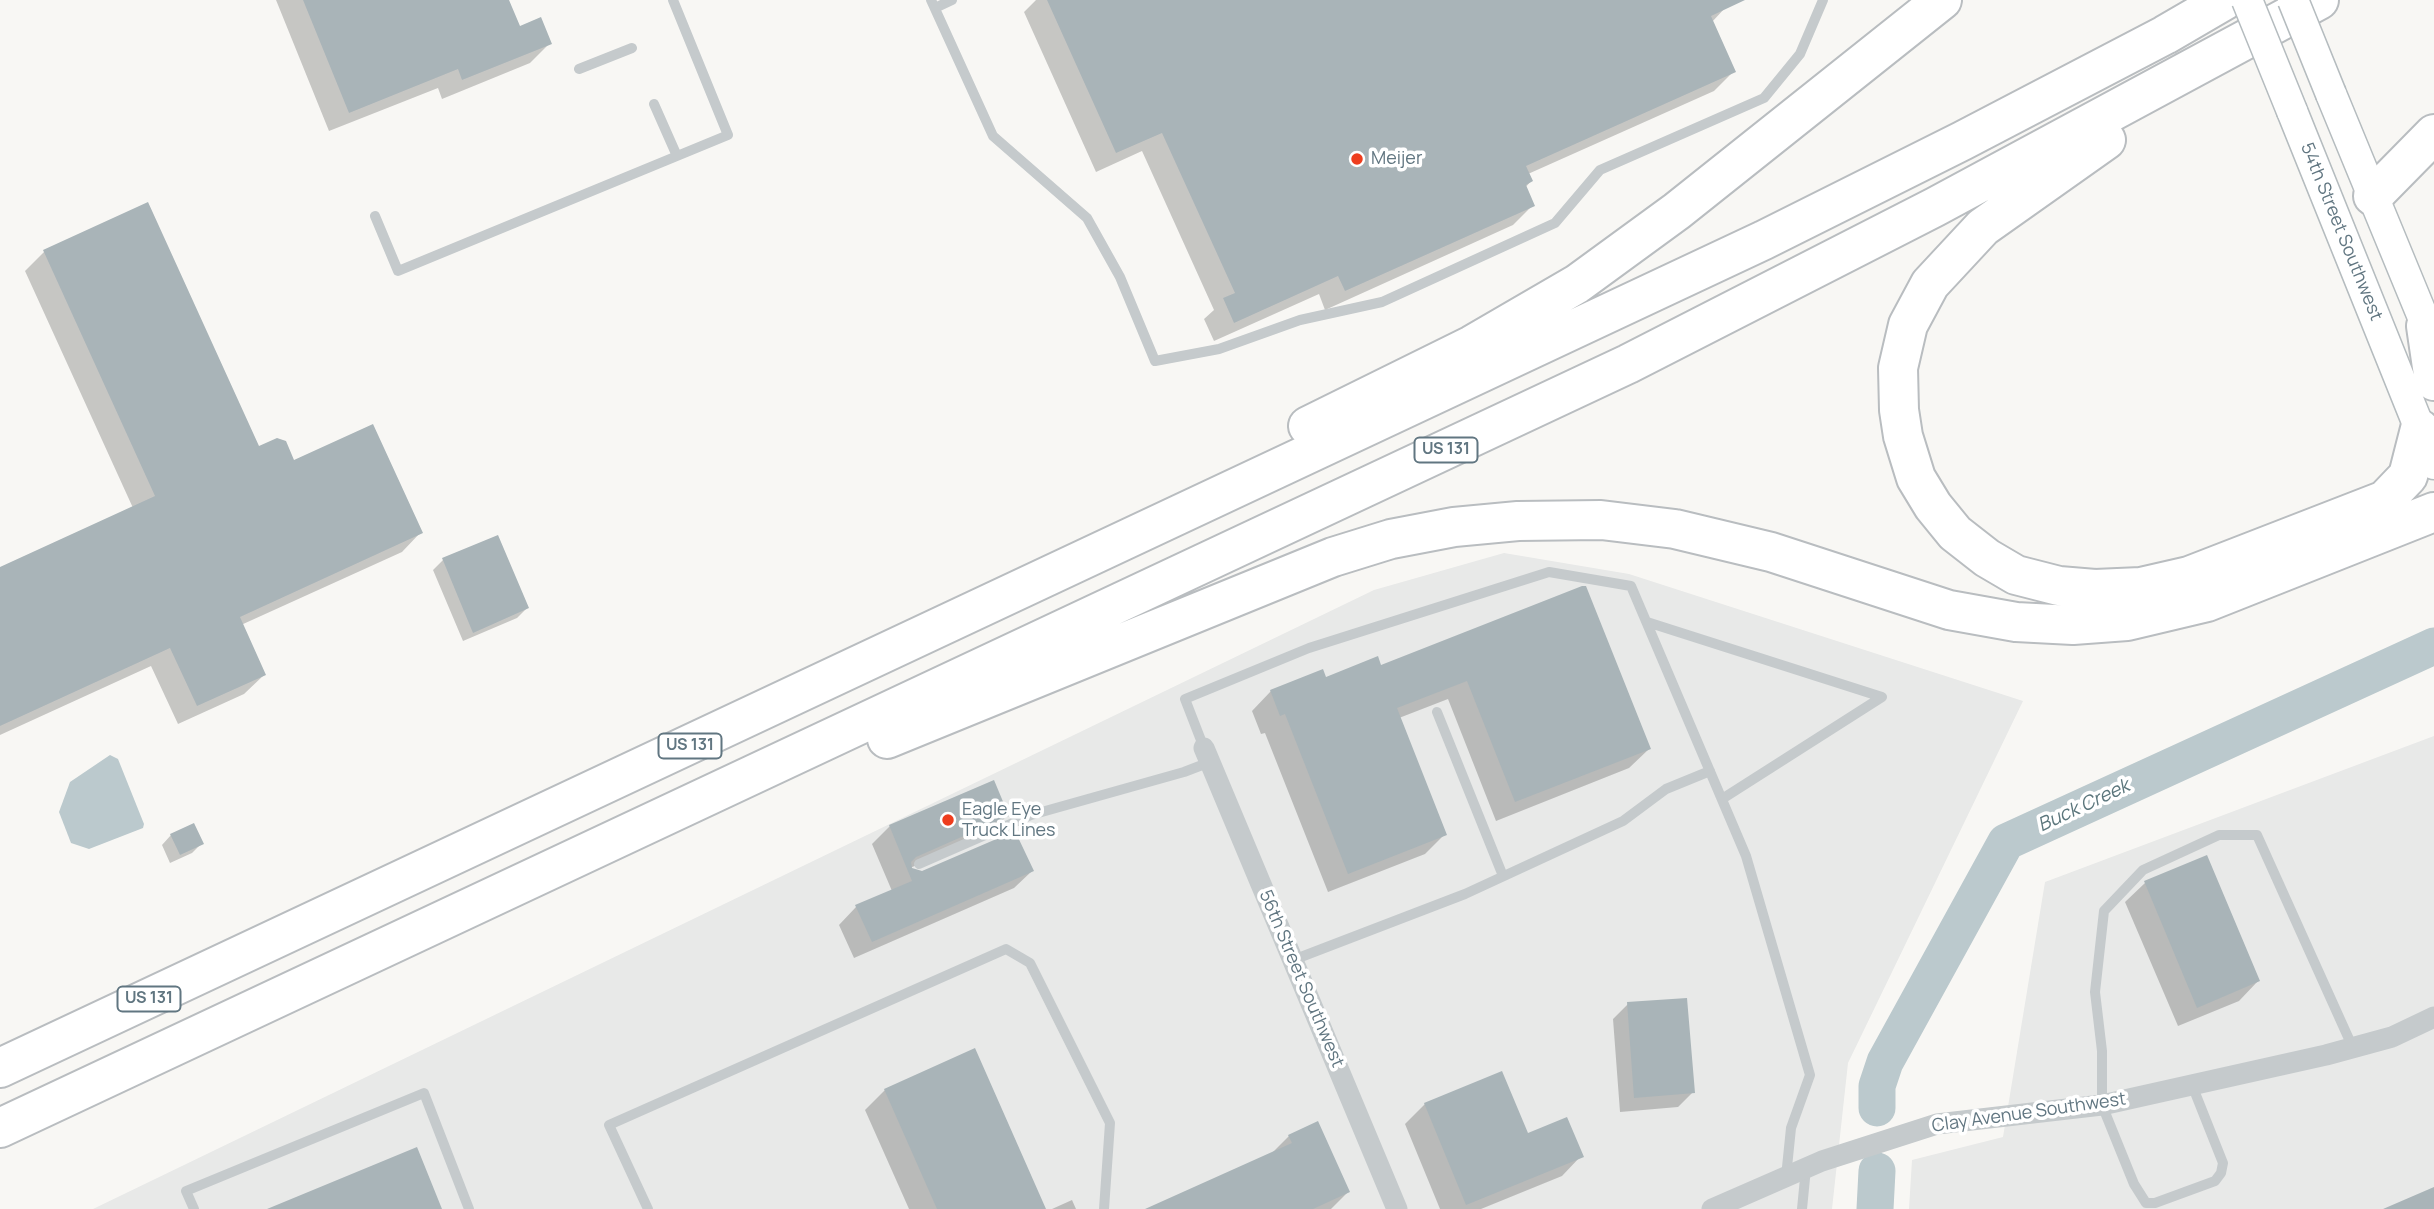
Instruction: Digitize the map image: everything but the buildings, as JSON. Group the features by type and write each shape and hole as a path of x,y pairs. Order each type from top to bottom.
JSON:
{"highway":[{"path":"1082,561 1231,465 1472,345 1567,290 1677,211 1942,0"},
{"path":"2165,35 2216,0"},
{"name":"US 131","path":"0,1068 1776,234 2165,35 2225,0"},
{"name":"US 131","path":"0,1128 1628,364 1935,207 2284,13 2319,0"},
{"path":"2284,13 2007,208 1948,261 1919,302 1908,325 1898,368 1899,410 1909,460 1933,506 1955,533 1987,558 2016,575 2059,586 2095,589 2141,587 2189,576 2385,500 2407,476 2420,429"},
{"path":"2373,196 2434,134"},
{"path":"2430,335 2434,381"},
{"path":"556,868 880,741 1295,571 1362,547 1421,532 1485,523 1558,520 1601,520 1663,527 1771,552 1949,610 2016,622 2073,625 2127,621 2207,602 2434,512"},
{"path":"0,1042 90,1003 297,929"},
{"path":"0,1135 69,1096"}],"main road":[{"name":"54th Street Southwest","path":"2247,0 2434,464"},
{"path":"2284,13 2331,94 2430,335"}],"street":[{"name":"56th Street Southwest","path":"1207,755 1397,1209"},
{"name":"Clay Avenue Southwest","path":"1712,1209 1806,1168 1937,1124 2102,1105 2353,1048 2392,1037 2434,1017"}],"lane":[{"path":"375,216 398,271 728,135 673,0"},
{"path":"952,0 933,4 993,136 1087,218 1120,277 1155,361 1219,349 1300,320 1382,302 1555,223 1600,170 1764,98 1800,54 1819,2"},
{"path":"579,69 632,48"},
{"path":"654,104 677,156"},
{"path":"919,864 1031,815 1184,772 1207,755 1185,699 1309,648 1549,572 1631,586 1746,856 1810,1075 1791,1128 1786,1177"},
{"path":"1647,622 1882,697 1722,799"},
{"path":"1437,712 1503,876"},
{"path":"1293,960 1503,876 1623,821 1666,789 1710,771"},
{"path":"2192,1085 2223,1163 2221,1172 2214,1181 2155,1203 2146,1202 2140,1195 2102,1105 2102,1051 2095,992 2104,911 2143,870 2219,835 2257,835 2353,1048"},
{"path":"648,1209 609,1125 1006,949 1030,963 1110,1123 1104,1209"},
{"path":"194,1209 186,1191 424,1093 469,1209"},
{"path":"1802,1209 1806,1168"}],"shaded area":[{"path":"1504,553 1629,574 2023,701 1848,1063 1832,1209 93,1209 1374,590"},
{"path":"2434,736 2434,1209 1909,1209 1912,1160 2003,1137 2045,882"},
{"path":"110,755 118,759 144,824 143,828 89,849 71,843 59,812 70,782"}],"waterway":[{"name":"Buck Creek","path":"1877,1108 1877,1086 1885,1062 2006,842 2434,646"},
{"name":"Buck Creek","path":"1875,1209 1877,1171"}],"place":[{"name":"Meijer","path":"1357,159"},
{"name":"Eagle Eye Truck Lines","path":"948,820"}]}
